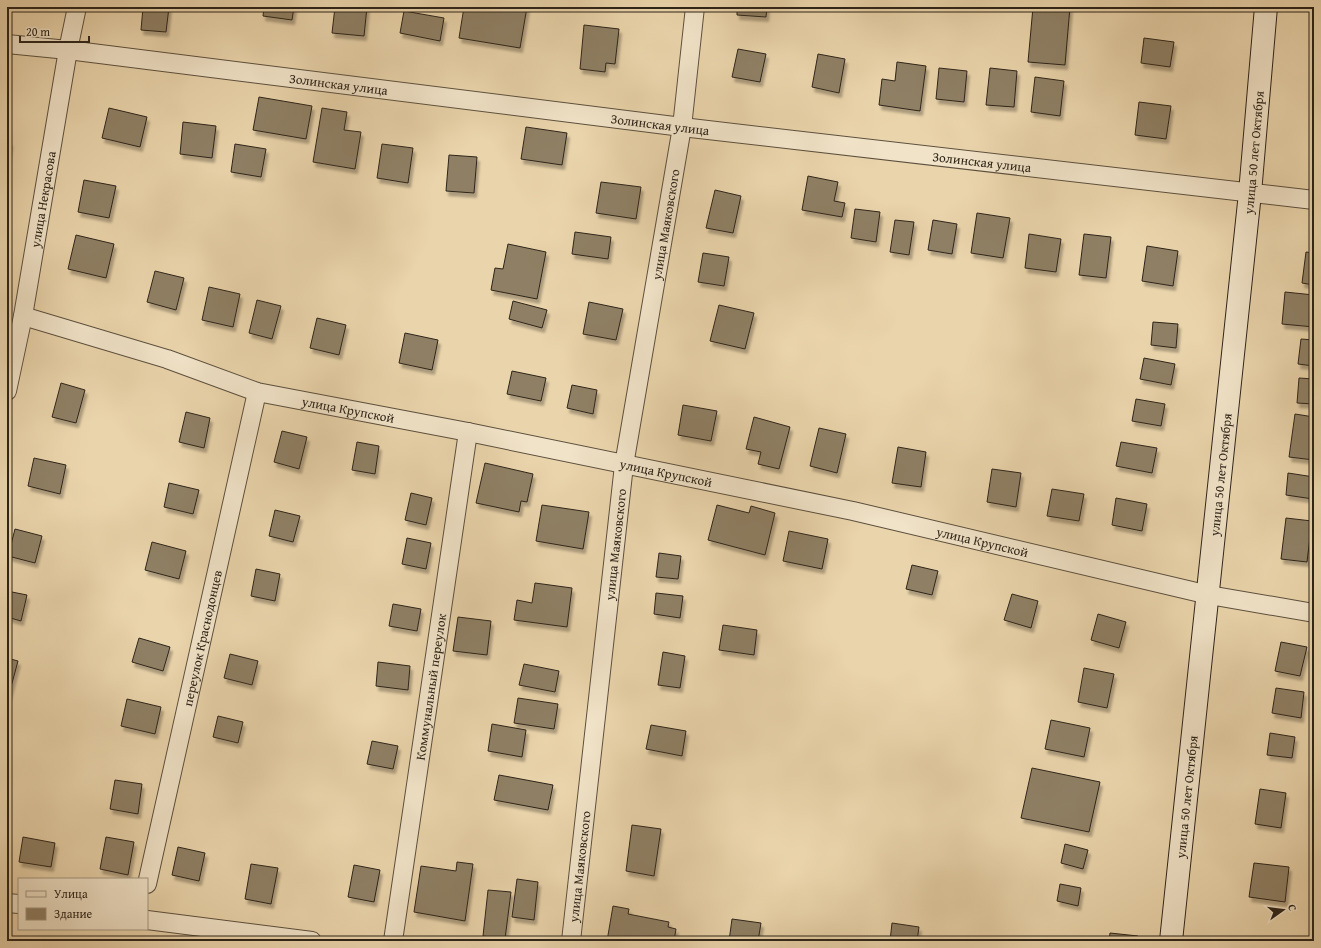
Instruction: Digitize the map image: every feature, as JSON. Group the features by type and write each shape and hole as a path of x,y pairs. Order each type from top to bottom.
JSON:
{"main road":[{"name":"улица 50 лет Октября","path":"1171,941 1209,595 1250,193 1266,7"}],"street":[{"name":"улица Некрасова","path":"7,391 23,316 68,50 77,7"},
{"name":"улица Маяковского","path":"571,941 624,465 682,127 695,7"},
{"name":"Золинская улица","path":"7,44 68,50 682,127 1314,200"},
{"name":"улица Крупской","path":"23,316 167,359 257,392 468,432 852,511 1209,595 1314,613"},
{"name":"переулок Краснодонцев","path":"148,880 257,392"},
{"name":"Коммунальный переулок","path":"393,941 468,432"},
{"path":"7,903 18,904"},
{"path":"148,920 312,941"}],"building":[{"path":"143,7 169,7 166,32 141,30"},
{"path":"264,7 294,7 292,20 263,16"},
{"path":"335,7 367,7 364,36 332,33"},
{"path":"464,7 527,7 520,48 459,38"},
{"path":"737,7 767,7 766,17 737,15"},
{"path":"1033,7 1070,7 1065,65 1028,62"},
{"path":"404,11 444,18 440,41 400,33"},
{"path":"584,25 619,29 615,64 606,63 605,72 580,69"},
{"path":"1144,38 1174,42 1170,67 1141,63"},
{"path":"738,49 766,54 760,82 732,77"},
{"path":"818,54 845,59 839,93 812,87"},
{"path":"897,62 926,66 920,111 879,105 882,79 895,81"},
{"path":"939,68 967,71 964,102 936,99"},
{"path":"990,68 1017,71 1014,107 986,105"},
{"path":"1035,77 1064,81 1060,116 1031,112"},
{"path":"259,97 312,106 306,139 253,130"},
{"path":"1139,102 1171,106 1166,139 1135,135"},
{"path":"109,108 147,117 140,147 102,138"},
{"path":"322,108 347,112 344,130 361,132 355,169 313,162"},
{"path":"183,122 216,126 212,158 180,154"},
{"path":"526,127 567,133 562,165 521,159"},
{"path":"7,141 10,142 7,161"},
{"path":"235,144 266,149 261,177 231,172"},
{"path":"382,144 413,148 408,183 377,178"},
{"path":"449,155 477,157 474,193 446,191"},
{"path":"808,176 838,182 834,201 845,203 842,217 802,210"},
{"path":"84,180 116,186 109,218 78,212"},
{"path":"601,182 641,187 636,219 596,213"},
{"path":"715,190 741,196 733,233 706,228"},
{"path":"855,209 880,212 876,242 851,238"},
{"path":"977,213 1010,218 1003,258 971,253"},
{"path":"895,220 914,222 909,255 890,252"},
{"path":"933,220 957,224 952,254 928,250"},
{"path":"575,232 611,237 608,259 572,254"},
{"path":"1029,234 1061,239 1056,272 1025,268"},
{"path":"1084,234 1111,237 1106,278 1079,275"},
{"path":"76,235 114,244 106,278 68,269"},
{"path":"508,244 546,252 537,299 491,290 495,268 503,269"},
{"path":"1147,246 1178,251 1173,286 1142,281"},
{"path":"1306,252 1314,253 1314,285 1302,283"},
{"path":"703,253 729,257 724,286 698,282"},
{"path":"155,271 184,278 176,310 147,302"},
{"path":"209,287 240,294 233,327 202,320"},
{"path":"1285,292 1314,295 1314,327 1282,324"},
{"path":"257,300 281,306 272,339 249,333"},
{"path":"513,301 547,310 542,328 509,319"},
{"path":"589,302 623,309 616,340 583,334"},
{"path":"719,305 754,313 745,349 710,341"},
{"path":"317,318 346,325 339,355 310,348"},
{"path":"1153,322 1178,324 1176,348 1151,345"},
{"path":"405,333 438,340 432,370 399,363"},
{"path":"1301,339 1314,340 1314,366 1298,364"},
{"path":"1144,358 1175,364 1171,385 1140,379"},
{"path":"512,371 546,378 541,401 507,394"},
{"path":"1299,378 1314,379 1314,404 1297,403"},
{"path":"61,383 85,390 76,423 52,417"},
{"path":"572,385 597,390 593,414 567,408"},
{"path":"1136,399 1165,404 1161,426 1132,421"},
{"path":"683,405 717,411 711,441 678,435"},
{"path":"186,412 210,418 204,448 179,442"},
{"path":"1295,414 1314,417 1314,460 1289,457"},
{"path":"754,417 790,427 779,469 758,464 761,452 746,449"},
{"path":"819,428 846,434 837,473 810,466"},
{"path":"282,431 307,437 299,469 274,462"},
{"path":"357,442 379,446 375,474 352,470"},
{"path":"1121,442 1157,448 1152,473 1116,466"},
{"path":"898,447 926,452 921,487 892,483"},
{"path":"34,458 66,465 60,494 28,486"},
{"path":"485,463 533,474 527,502 521,501 519,512 476,503"},
{"path":"992,469 1021,473 1016,507 987,502"},
{"path":"1288,473 1314,477 1313,499 1286,495"},
{"path":"169,483 199,490 193,514 164,507"},
{"path":"1052,489 1084,494 1079,521 1047,516"},
{"path":"411,493 432,498 426,525 405,520"},
{"path":"1116,498 1147,504 1142,531 1112,525"},
{"path":"542,505 589,512 583,549 536,541"},
{"path":"717,505 749,513 751,506 775,513 765,555 708,540"},
{"path":"275,510 300,516 293,542 269,536"},
{"path":"1286,518 1312,521 1307,562 1281,559"},
{"path":"15,529 42,536 35,563 8,556"},
{"path":"789,531 828,539 822,569 783,561"},
{"path":"407,538 431,543 426,569 402,564"},
{"path":"152,542 186,551 179,579 145,570"},
{"path":"659,553 681,556 678,579 656,577"},
{"path":"912,565 938,571 932,595 906,589"},
{"path":"256,569 280,574 275,601 251,596"},
{"path":"535,583 572,588 567,627 514,620 517,600 532,603"},
{"path":"7,591 27,595 21,621 7,617"},
{"path":"656,593 683,596 680,618 654,614"},
{"path":"1012,594 1038,601 1031,628 1004,620"},
{"path":"393,604 421,609 417,631 389,626"},
{"path":"1098,614 1126,622 1119,648 1091,640"},
{"path":"458,617 491,621 487,655 453,651"},
{"path":"723,625 757,630 754,655 719,650"},
{"path":"139,638 170,647 163,671 132,662"},
{"path":"1281,642 1307,647 1300,676 1275,671"},
{"path":"663,652 685,656 680,688 658,685"},
{"path":"230,654 258,661 252,685 224,678"},
{"path":"7,658 18,661 8,698 7,697"},
{"path":"378,662 410,666 408,690 376,686"},
{"path":"524,664 559,671 555,692 519,685"},
{"path":"1084,668 1114,674 1107,708 1078,702"},
{"path":"1276,688 1304,692 1301,718 1272,713"},
{"path":"518,698 558,704 554,729 514,723"},
{"path":"127,699 161,707 155,734 121,726"},
{"path":"218,716 243,722 238,743 213,737"},
{"path":"1051,720 1090,728 1084,757 1045,749"},
{"path":"492,724 526,730 522,757 488,751"},
{"path":"651,725 686,731 682,756 646,749"},
{"path":"1270,733 1295,737 1292,758 1267,755"},
{"path":"372,741 398,746 393,769 367,764"},
{"path":"1032,768 1100,782 1089,832 1021,818"},
{"path":"499,775 553,785 548,810 494,800"},
{"path":"115,780 142,784 138,814 110,809"},
{"path":"1260,789 1286,793 1281,828 1255,824"},
{"path":"632,825 661,829 654,876 626,871"},
{"path":"23,837 55,843 51,867 19,862"},
{"path":"106,837 134,842 128,875 100,869"},
{"path":"1065,844 1088,850 1083,869 1061,863"},
{"path":"178,847 205,853 199,881 172,875"},
{"path":"457,862 473,864 465,921 414,912 421,866 456,871"},
{"path":"1254,863 1289,867 1285,902 1249,897"},
{"path":"251,864 278,868 271,904 245,899"},
{"path":"354,865 380,870 374,902 348,897"},
{"path":"517,879 538,882 534,920 512,917"},
{"path":"1060,884 1081,888 1078,906 1057,901"},
{"path":"488,890 511,892 505,939 483,936"},
{"path":"613,906 629,909 628,914 669,922 668,927 676,929 674,941 607,941"},
{"path":"732,919 761,923 758,941 729,941"},
{"path":"892,923 919,927 917,941 890,941"},
{"path":"1110,933 1138,936 1137,941 1109,941"}]}
